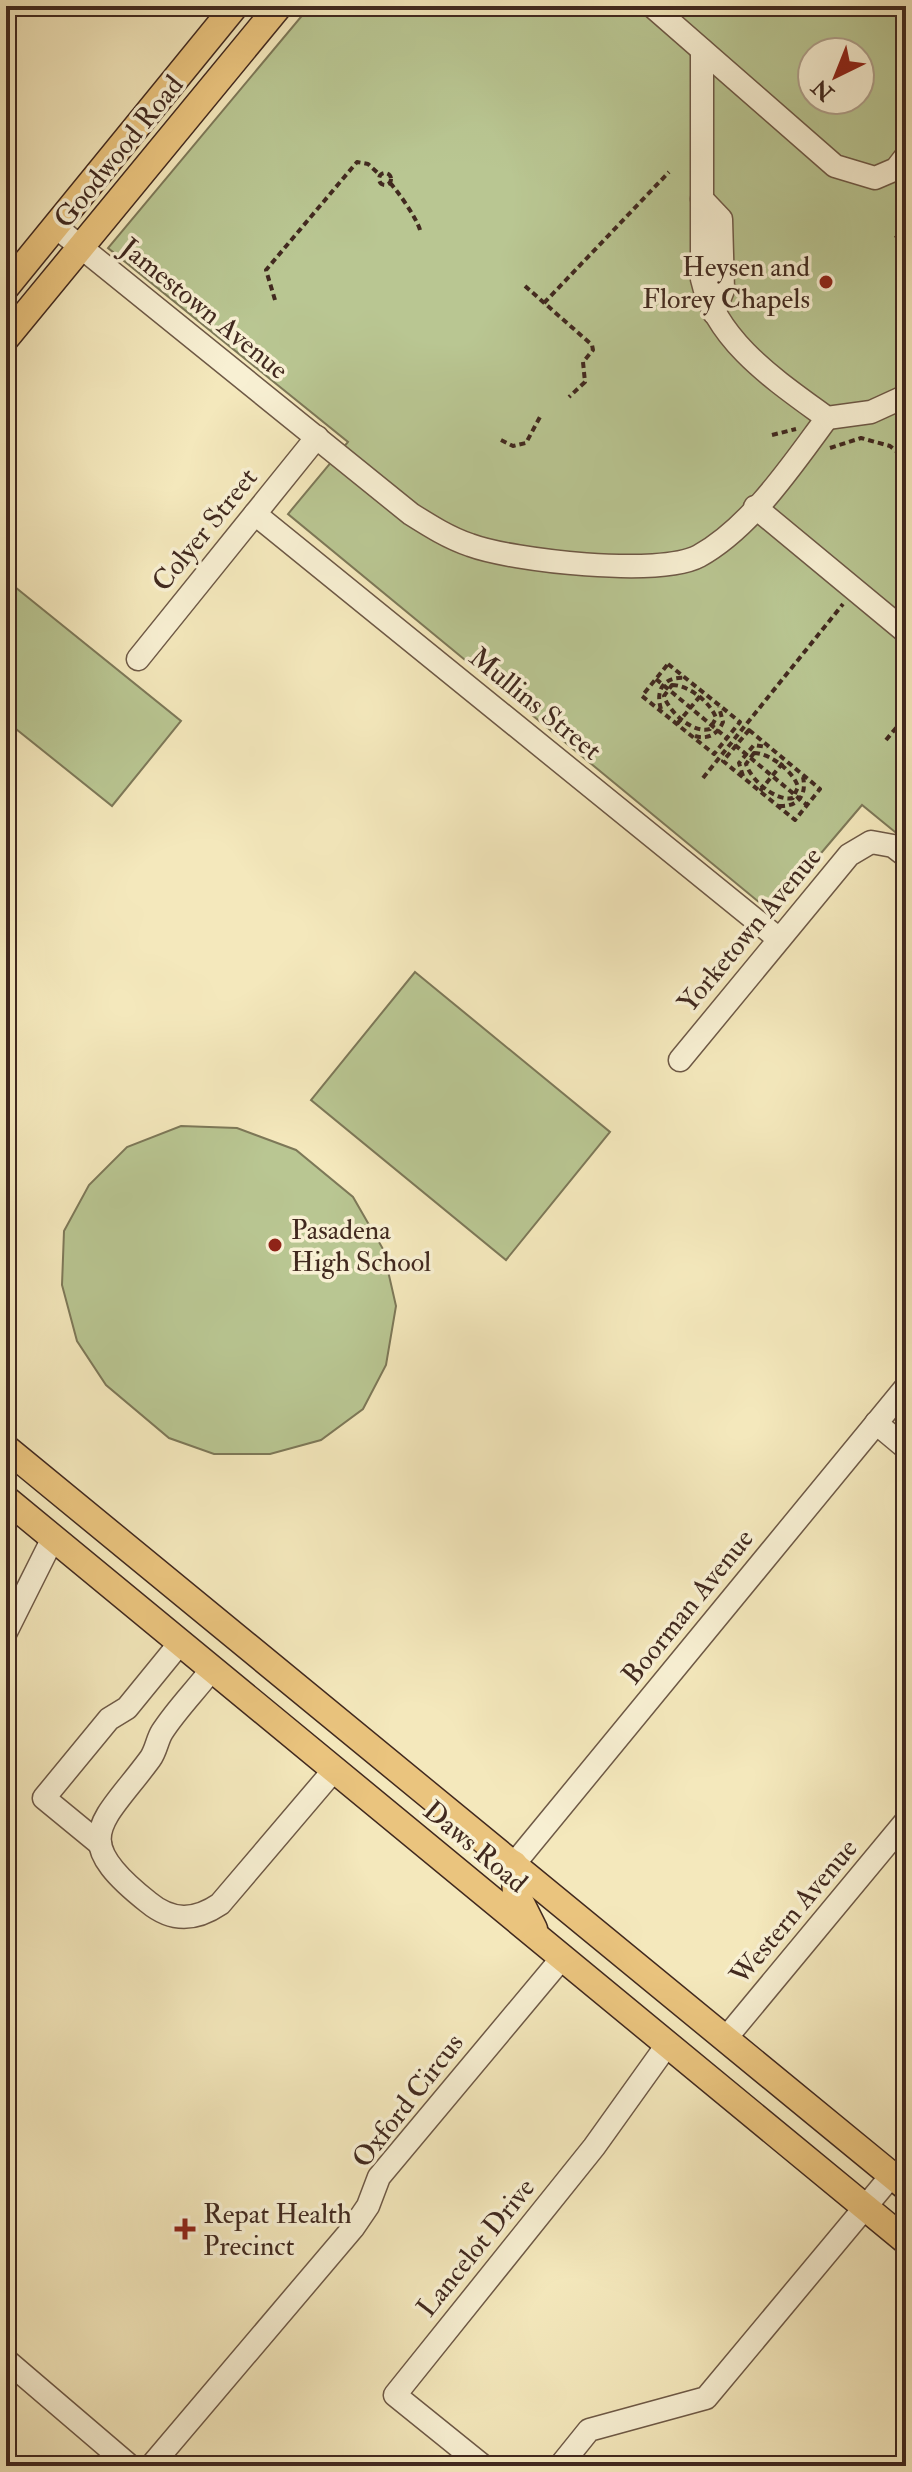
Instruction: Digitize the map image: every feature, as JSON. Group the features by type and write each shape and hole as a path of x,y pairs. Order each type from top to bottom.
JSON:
{"main road":[{"name":"Goodwood Road","path":"6,287 235,6"},
{"name":"Goodwood Road","path":"6,338 279,6"},
{"name":"Daws Road","path":"6,1448 899,2181"},
{"path":"6,1466 52,1505 45,1531 105,1531"},
{"name":"Daws Road","path":"6,1499 906,2241"},
{"path":"180,1643 219,1624"},
{"path":"212,1669 219,1624"},
{"path":"448,1864 498,1867 514,1864 516,1893 539,1939"}],"street":[{"path":"652,6 835,166 875,178 896,169 906,156"},
{"path":"702,50 702,279 714,313 744,350 821,427 871,412 906,396"},
{"name":"Jamestown Avenue","path":"56,227 411,514 438,531 502,553 644,566 679,564 724,538 755,507 821,427"},
{"name":"Colyer Street","path":"138,659 317,437"},
{"path":"755,507 906,632"},
{"name":"Mullins Street","path":"255,514 779,939"},
{"name":"Yorketown Avenue","path":"680,1060 849,855 871,842 893,846 906,856"},
{"name":"Boorman Avenue","path":"514,1864 906,1387"},
{"path":"876,1423 906,1448"},
{"path":"9,1616 45,1531"},
{"path":"100,1844 44,1798 109,1719 127,1708 180,1643"},
{"path":"212,1669 161,1733 152,1756 105,1813 99,1829 100,1844 113,1871 160,1912 191,1918 206,1914 220,1904 334,1770"},
{"name":"Western Avenue","path":"726,2038 906,1821"},
{"name":"Oxford Circus","path":"151,2466 353,2228 368,2206 379,2177 562,1958"},
{"name":"Lancelot Drive","path":"483,2466 395,2395 594,2147 667,2045"},
{"path":"560,2466 589,2430 706,2398 865,2207 899,2181"},
{"path":"6,2360 130,2466"}],"path":[{"path":"275,300 266,270 357,162 368,164 380,175 382,184 390,183"},
{"path":"544,303 669,172"},
{"path":"380,175 389,174 390,183 401,193 404,206 413,215 420,230"},
{"path":"895,238 906,233"},
{"path":"525,286 592,345 593,350 583,362 585,382 569,397"},
{"path":"501,440 513,446 526,443 541,415"},
{"path":"821,427 833,450 861,438 890,446 906,459"},
{"path":"703,778 855,590"},
{"path":"715,729 700,731 682,718 666,703 668,689 672,685 683,686 701,695 716,703 740,722 731,742 723,761 795,820 820,789 749,730 731,742 714,754 642,696 668,664 686,678 701,695 715,713 715,729"},
{"path":"665,714 658,697 662,685 674,678 686,678"},
{"path":"656,679 807,805"},
{"path":"677,724 701,695"},
{"path":"689,734 704,738 715,729 723,716 716,703"},
{"path":"886,740 906,716"},
{"path":"744,778 739,763 744,753 754,745 771,749"},
{"path":"754,753 766,754 797,781 798,797 782,799 764,786 748,771 749,757 754,753"},
{"path":"760,791 785,760"},
{"path":"773,802 789,806 798,797 805,786 800,772"}],"green space":[{"path":"310,6 906,6 906,841 862,805 771,912 288,514 348,442 108,248"},
{"path":"15,587 181,721 112,806 6,721 6,598"},
{"path":"415,972 610,1132 506,1260 311,1100"},
{"path":"181,1126 237,1128 296,1150 353,1197 383,1249 396,1306 386,1365 363,1409 321,1440 270,1454 214,1454 169,1438 106,1385 77,1341 62,1285 64,1231 89,1185 127,1147"}],"place":[{"name":"Heysen and Florey Chapels","path":"826,282"},
{"name":"Pasadena High School","path":"275,1245"},
{"name":"Repat Health Precinct","path":"185,2229"}]}
